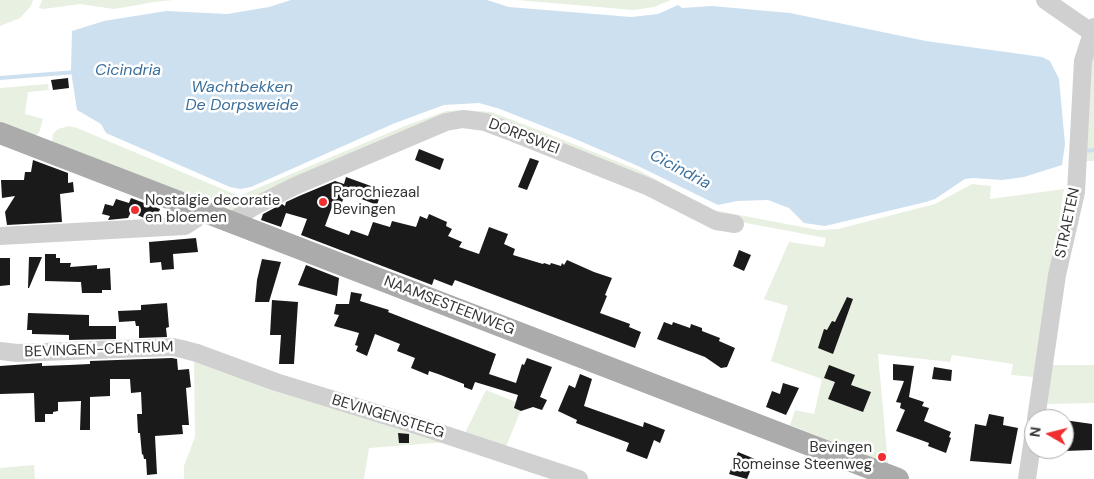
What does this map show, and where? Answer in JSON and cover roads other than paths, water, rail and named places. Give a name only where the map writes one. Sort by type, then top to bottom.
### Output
[{"type":"main road","name":"NAAMSESTEENWEG","points":[[0,133],[898,479]]},
{"type":"street","points":[[1045,0],[1093,30]]},
{"type":"street","name":"STRAETEN","points":[[1037,409],[1057,275],[1076,192],[1083,61],[1093,30]]},
{"type":"street","name":"DORPSWEI","points":[[230,222],[255,206],[295,186],[446,122],[463,119],[485,122],[514,133],[649,187],[716,220],[735,224]]},
{"type":"street","points":[[0,236],[184,226],[196,219],[201,210]]},
{"type":"street","name":"BEVINGEN-CENTRUM","points":[[0,351],[17,353],[173,347],[197,352]]},
{"type":"street","name":"BEVINGENSTEEG","points":[[197,352],[276,382],[420,426],[579,479]]},
{"type":"street","points":[[1027,479],[1030,459]]},
{"type":"water","name":"Wachtbekken De Dorpsweide","points":[[291,0],[487,0],[509,7],[631,17],[658,14],[678,5],[682,8],[712,6],[790,13],[926,41],[1042,57],[1050,61],[1059,79],[1065,144],[1062,165],[1024,177],[1002,180],[965,179],[935,199],[825,226],[804,223],[789,208],[768,200],[737,201],[718,205],[638,166],[573,138],[500,109],[479,103],[444,105],[395,123],[251,187],[240,189],[230,187],[106,133],[101,124],[77,110],[71,71],[72,31],[104,21],[166,11],[227,14],[269,7]]},
{"type":"waterway","name":"Cicindria","points":[[0,78],[76,72]]},
{"type":"waterway","name":"Cicindria","points":[[1085,151],[1094,150]]},
{"type":"place","name":"Parochiezaal Bevingen","points":[[323,202]]},
{"type":"place","name":"Nostalgie decoratie en bloemen","points":[[135,210]]},
{"type":"place","name":"Bevingen Romeinse Steenweg","points":[[882,457]]}]
